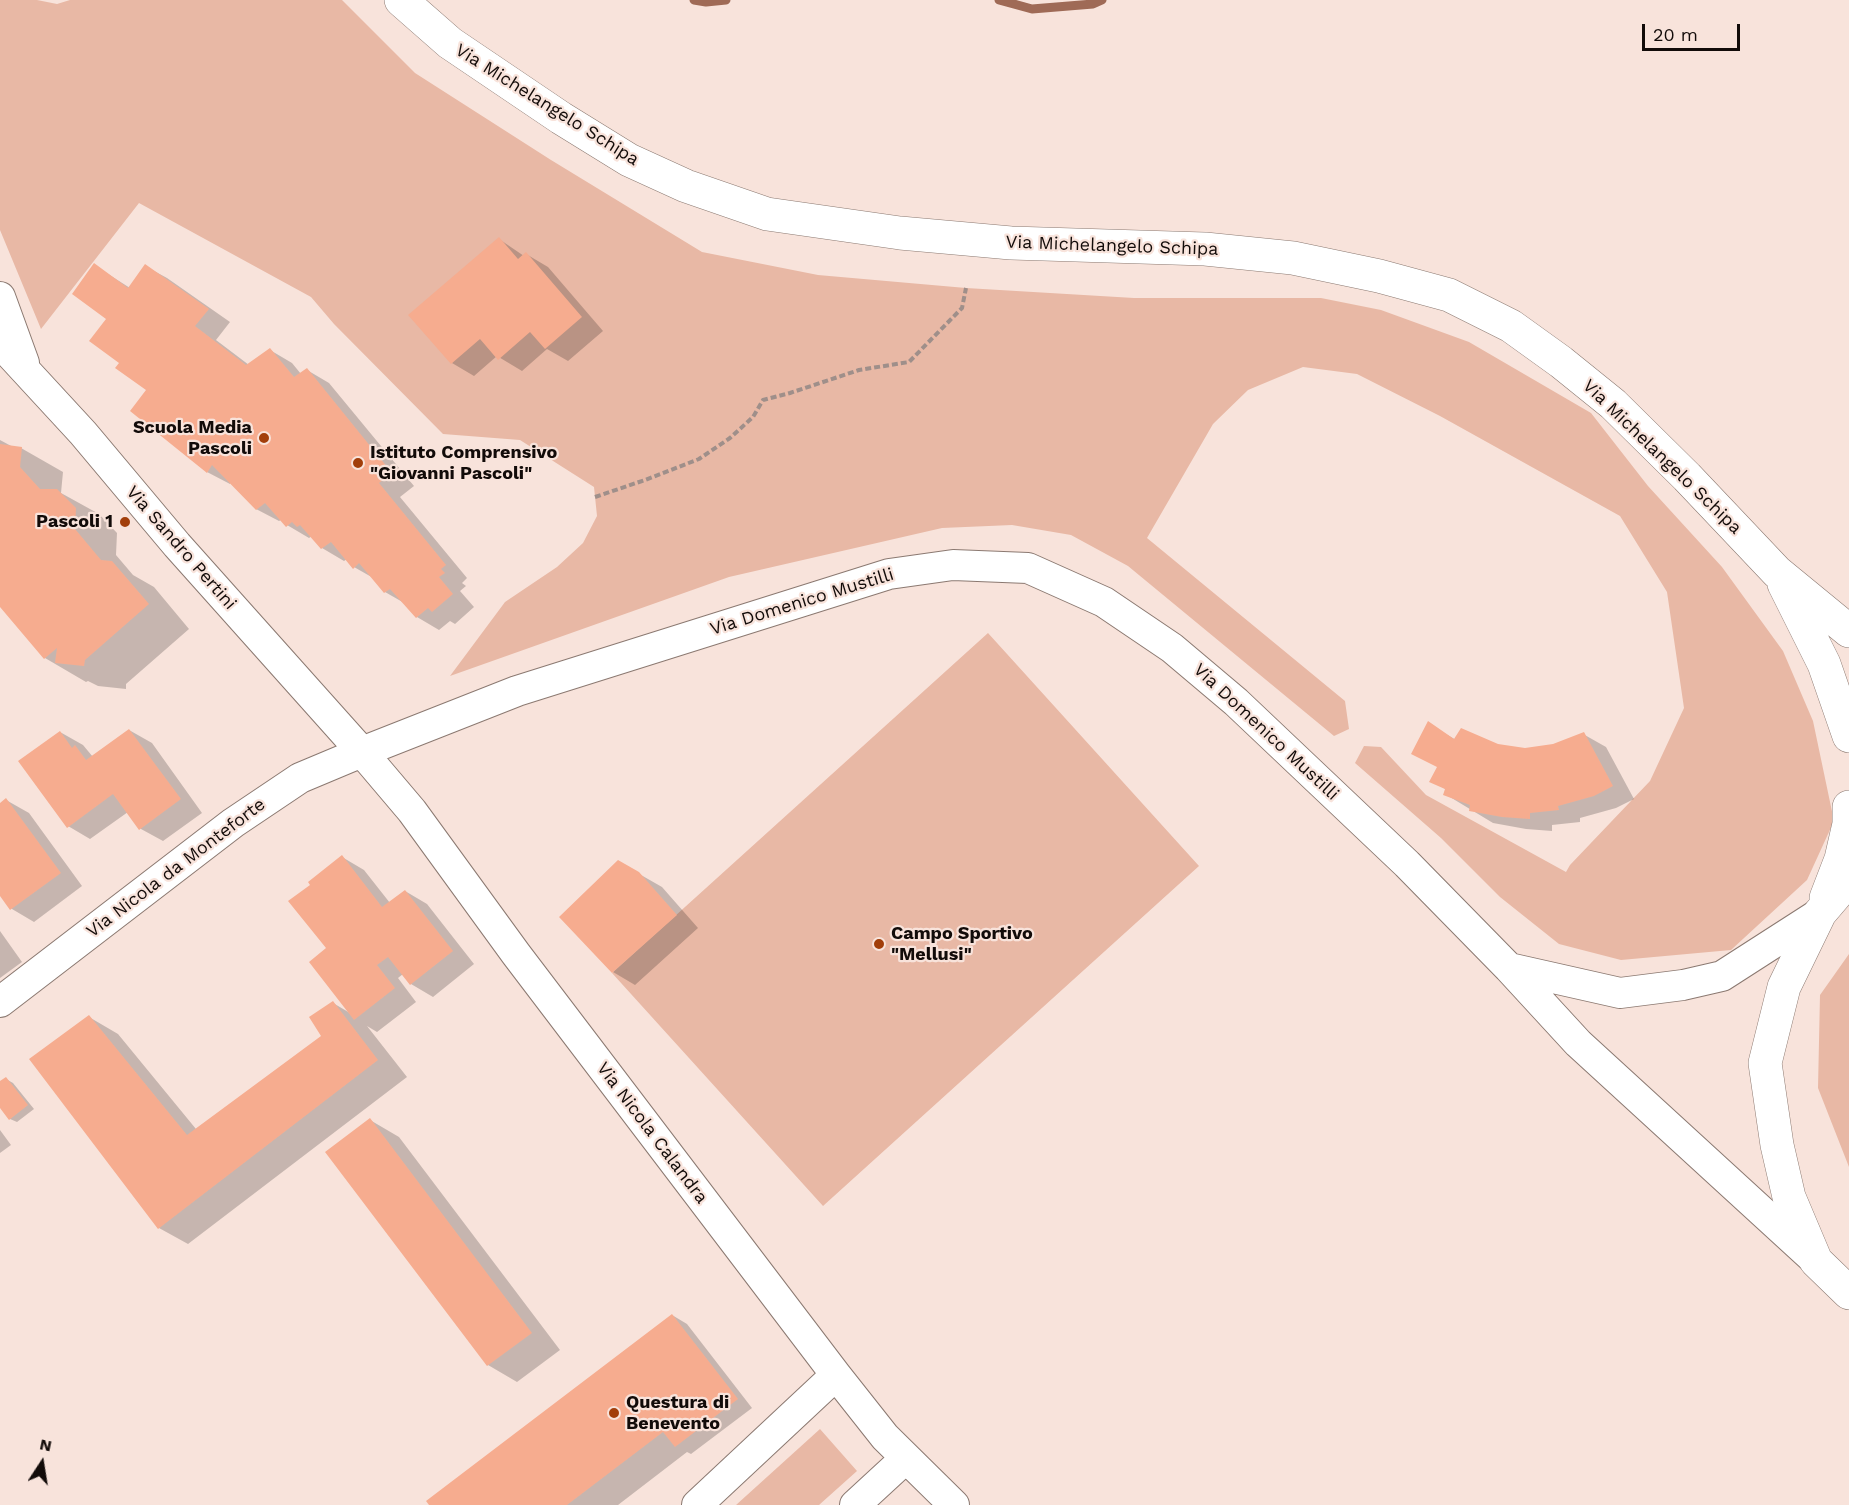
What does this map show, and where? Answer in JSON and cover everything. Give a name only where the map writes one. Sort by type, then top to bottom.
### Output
[{"type":"main road","name":"Via Michelangelo Schipa","points":[[401,0],[450,43],[628,160],[686,186],[768,214],[911,234],[1011,243],[1205,249],[1293,258],[1379,276],[1449,295],[1511,326],[1561,362],[1612,404],[1687,477],[1777,572],[1849,632]]},
{"type":"main road","name":"Via Michelangelo Schipa","points":[[1777,572],[1824,664],[1849,736]]},
{"type":"main road","points":[[1849,807],[1849,824],[1841,859],[1820,913],[1784,987],[1765,1063],[1777,1145],[1789,1197],[1816,1261],[1849,1293]]},
{"type":"main road","points":[[1820,913],[1849,879]]},
{"type":"street","points":[[0,297],[27,371]]},
{"type":"street","name":"Via Sandro Pertini","points":[[0,343],[83,433],[177,545],[362,752]]},
{"type":"street","name":"Via Domenico Mustilli","points":[[362,752],[517,691],[889,574],[953,565],[1028,568],[1104,602],[1172,648],[1236,702],[1407,864],[1509,968],[1578,1043],[1816,1261]]},
{"type":"street","name":"Via Nicola da Monteforte","points":[[0,1002],[233,823],[300,778],[362,752]]},
{"type":"street","name":"Via Nicola Calandra","points":[[362,752],[412,811],[516,954],[836,1375],[885,1437],[954,1505]]},
{"type":"street","points":[[1509,968],[1620,993],[1683,985],[1722,976],[1820,913]]},
{"type":"street","points":[[697,1505],[836,1375]]},
{"type":"street","points":[[855,1505],[906,1458]]},
{"type":"path","points":[[595,497],[699,459],[730,438],[753,417],[763,400],[859,370],[909,362],[962,308],[966,288]]},
{"type":"shaded area","points":[[0,0],[37,0],[57,4],[70,0],[342,0],[415,73],[551,160],[702,252],[818,275],[966,288],[1134,298],[1321,298],[1381,310],[1469,342],[1591,413],[1648,486],[1722,567],[1783,651],[1813,721],[1834,821],[1807,880],[1731,950],[1621,960],[1559,944],[1500,897],[1441,838],[1355,763],[1364,746],[1381,747],[1426,795],[1566,872],[1570,865],[1650,781],[1684,708],[1667,592],[1620,516],[1440,416],[1357,374],[1303,367],[1248,390],[1213,424],[1147,538],[1345,701],[1349,729],[1334,736],[1128,566],[1071,535],[1012,525],[942,528],[729,577],[450,676],[505,602],[557,567],[583,543],[597,516],[594,487],[520,440],[443,434],[334,324],[311,297],[139,203],[41,329],[0,230]]},
{"type":"shaded area","name":"Campo Sportivo \"Mellusi\"","points":[[988,633],[1199,866],[823,1206],[612,973]]},
{"type":"shaded area","points":[[1849,954],[1849,1167],[1818,1088],[1820,995]]},
{"type":"shaded area","points":[[820,1429],[857,1471],[819,1505],[736,1505]]},
{"type":"building","points":[[499,237],[518,259],[526,252],[582,317],[545,349],[530,332],[498,360],[480,339],[451,364],[408,315]]},
{"type":"building","name":"Scuola Media Pascoli","points":[[94,263],[128,288],[145,264],[209,309],[195,326],[246,365],[270,348],[294,377],[307,368],[392,473],[379,483],[446,565],[441,569],[445,573],[439,577],[453,594],[432,612],[428,608],[416,618],[390,589],[384,593],[359,563],[353,569],[331,542],[321,549],[300,525],[297,527],[292,522],[286,527],[265,503],[256,510],[212,465],[207,473],[130,411],[146,390],[115,368],[119,363],[89,341],[106,319],[72,294]]},
{"type":"building","points":[[0,444],[22,447],[20,467],[40,489],[57,489],[76,508],[75,529],[101,560],[112,561],[149,604],[85,660],[84,666],[55,663],[57,648],[44,659],[0,607]]},
{"type":"building","points":[[1428,721],[1454,739],[1461,728],[1498,744],[1525,748],[1553,744],[1584,732],[1613,786],[1594,796],[1558,806],[1559,810],[1530,813],[1530,819],[1469,811],[1470,805],[1443,795],[1445,789],[1429,782],[1437,767],[1411,754]]},
{"type":"building","points":[[129,729],[181,799],[139,830],[113,794],[67,828],[18,761],[60,731],[72,748],[75,745],[86,760]]},
{"type":"building","points":[[6,798],[61,873],[10,910],[0,896],[0,803]]},
{"type":"building","points":[[342,855],[382,907],[405,890],[453,951],[410,985],[388,957],[377,965],[395,988],[354,1020],[309,962],[326,948],[288,901],[310,885],[308,882]]},
{"type":"building","points":[[618,860],[639,872],[677,915],[612,973],[559,917]]},
{"type":"building","points":[[333,1001],[378,1060],[158,1229],[29,1059],[89,1015],[187,1135],[321,1036],[309,1017]]},
{"type":"building","points":[[6,1077],[28,1105],[9,1120],[0,1108],[0,1081]]},
{"type":"building","points":[[370,1118],[532,1333],[487,1366],[325,1152]]},
{"type":"building","name":"Questura di Benevento","points":[[672,1314],[738,1399],[675,1447],[663,1432],[567,1505],[429,1505],[426,1501]]},
{"type":"waterway","points":[[694,0],[706,2],[726,0]]},
{"type":"waterway","points":[[999,0],[1032,9],[1093,4],[1102,0]]},
{"type":"place","name":"Scuola Media Pascoli","points":[[264,438]]},
{"type":"place","name":"Istituto Comprensivo \"Giovanni Pascoli\"","points":[[358,463]]},
{"type":"place","name":"Pascoli 1","points":[[125,522]]},
{"type":"place","name":"Campo Sportivo \"Mellusi\"","points":[[879,944]]},
{"type":"place","name":"Questura di Benevento","points":[[614,1413]]}]
